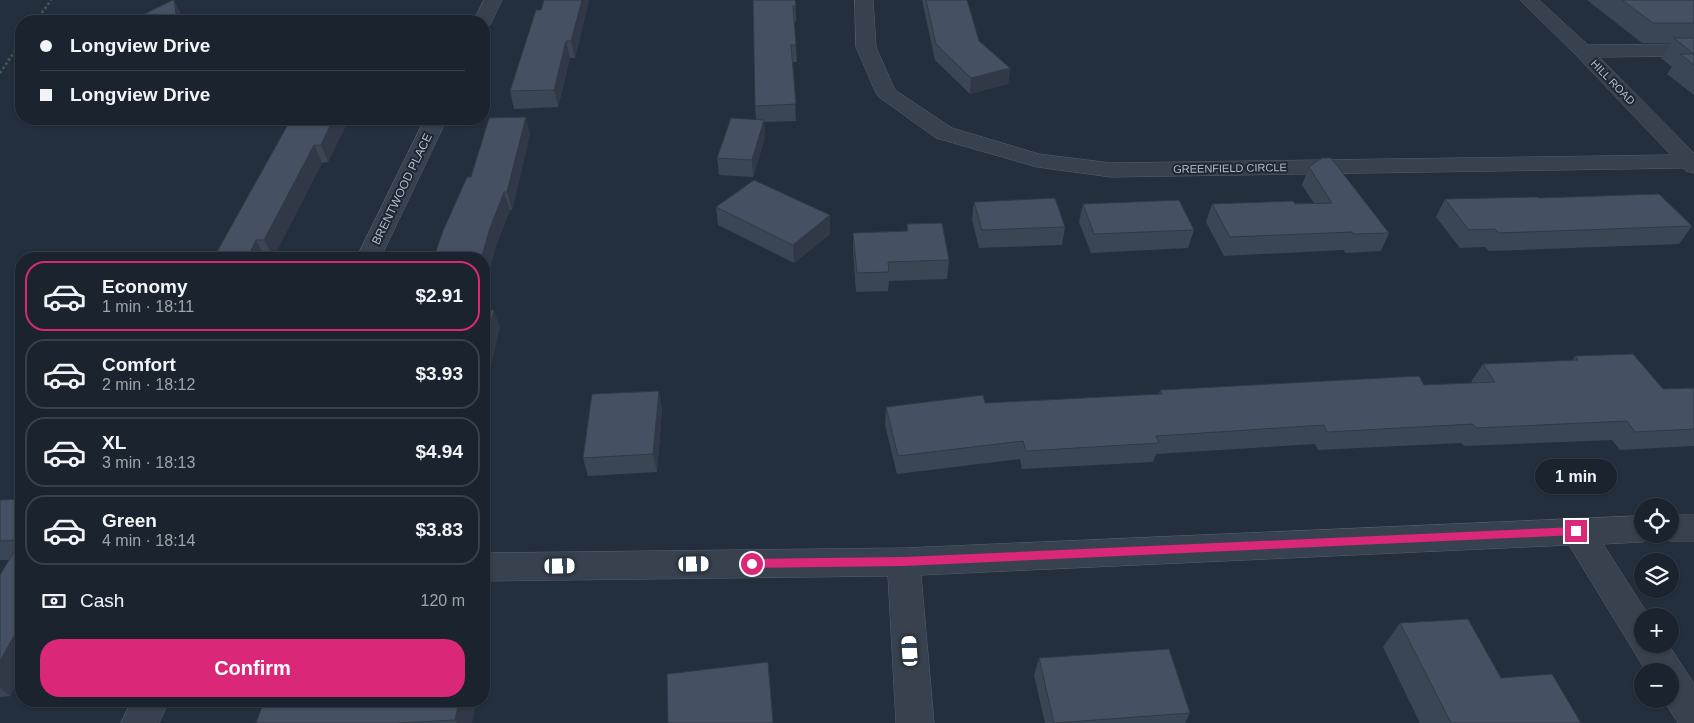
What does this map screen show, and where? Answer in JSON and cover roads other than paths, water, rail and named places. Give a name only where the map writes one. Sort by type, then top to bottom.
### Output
[{"type":"street","points":[[486,15],[493,0]]},
{"type":"street","name":"GREENFIELD CIRCLE","points":[[864,0],[866,47],[886,93],[944,133],[1037,160],[1111,170],[1692,163]]},
{"type":"street","name":"HILL ROAD","points":[[1529,0],[1583,51],[1692,163]]},
{"type":"street","points":[[1583,51],[1694,50]]},
{"type":"street","name":"BRENTWOOD PLACE","points":[[371,252],[433,125]]},
{"type":"street","points":[[1679,528],[1694,528]]},
{"type":"street","points":[[490,567],[904,562],[1634,529]]},
{"type":"street","points":[[1576,531],[1634,622]]},
{"type":"street","points":[[904,562],[915,723]]},
{"type":"street","points":[[1679,692],[1694,716]]},
{"type":"street","points":[[140,723],[148,707]]}]
